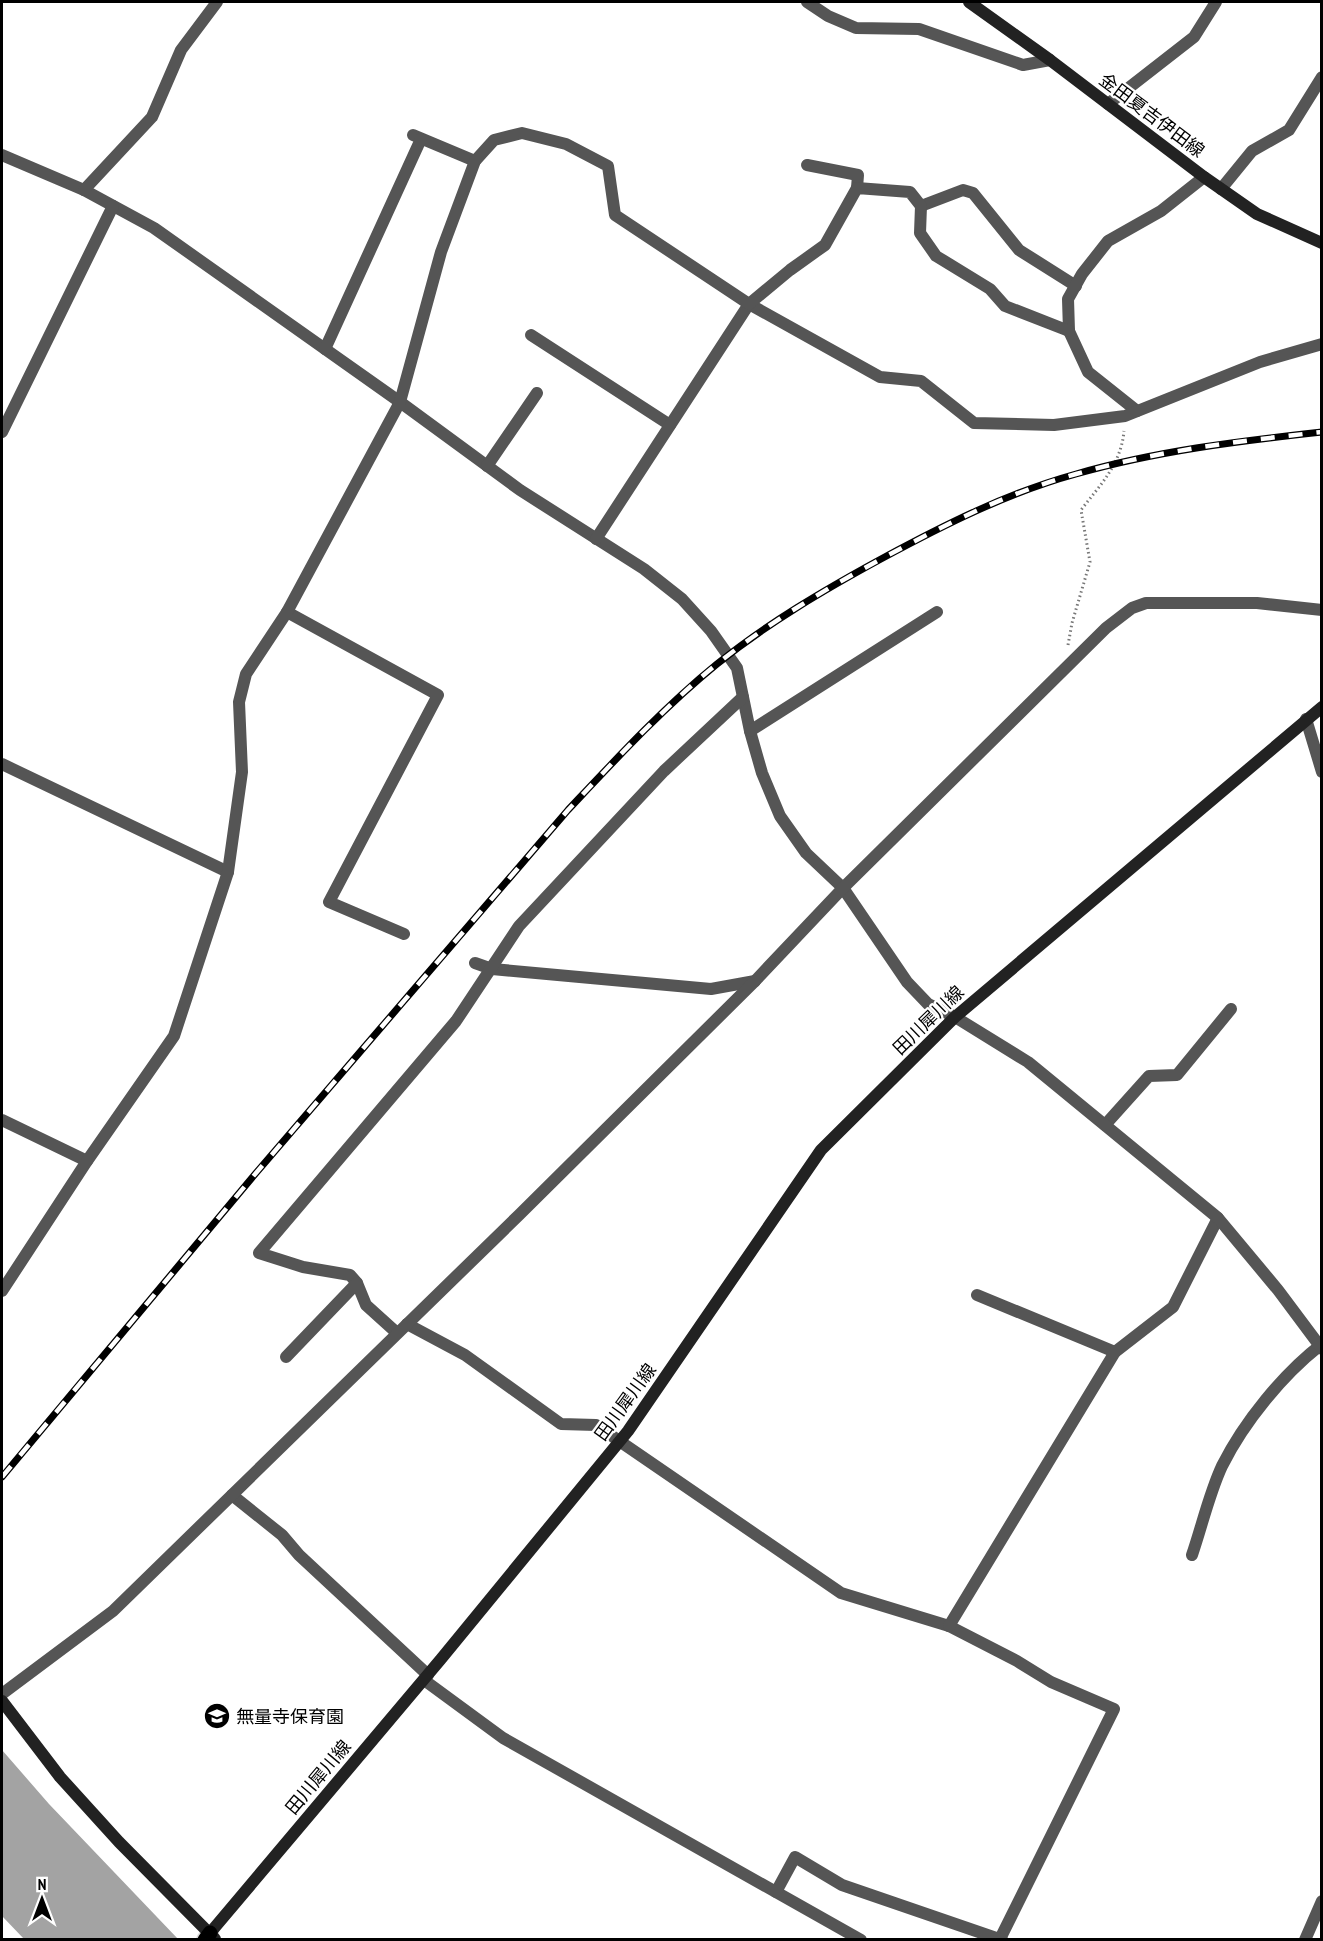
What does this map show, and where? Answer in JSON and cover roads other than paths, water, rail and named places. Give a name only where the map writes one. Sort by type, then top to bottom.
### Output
[{"type":"main road","name":"金田夏吉伊田線","points":[[969,2],[1257,214],[1322,243]]},
{"type":"main road","name":"田川犀川線","points":[[2,1701],[60,1777],[210,1937],[619,1442],[821,1150],[955,1017],[1322,707]]},
{"type":"street","points":[[84,190],[152,117],[181,50],[217,2]]},
{"type":"street","points":[[807,2],[828,16],[856,28],[919,29],[1023,65],[1050,60]]},
{"type":"street","points":[[1107,104],[1194,38],[1216,2]]},
{"type":"street","points":[[1221,189],[1252,151],[1289,130],[1322,77]]},
{"type":"street","points":[[2,1291],[87,1161],[174,1036],[228,872],[242,772],[239,702],[246,674],[287,612],[400,402],[441,252],[475,161],[494,140],[522,133],[566,144],[608,166],[615,215],[749,304],[880,377],[921,381],[974,423],[1054,425],[1131,414],[1260,362],[1322,344]]},
{"type":"street","points":[[325,349],[417,137],[475,161]]},
{"type":"street","points":[[2,155],[84,190],[154,228],[520,490],[644,569],[682,599],[711,631],[737,668],[750,731],[762,773],[780,816],[806,853],[843,888],[907,982],[928,1004],[955,1017],[1028,1062],[1218,1218],[1321,1346],[1288,1374],[1246,1426],[1222,1467],[1192,1555]]},
{"type":"street","points":[[596,538],[749,304],[789,270],[825,245],[857,188],[858,175],[807,165]]},
{"type":"street","points":[[1131,414],[1088,372],[1069,331],[1068,299],[1107,241],[1161,211],[1204,177]]},
{"type":"street","points":[[857,188],[910,192],[921,206],[920,233],[936,256],[990,289],[1005,306],[1069,331]]},
{"type":"street","points":[[921,206],[963,190],[973,193],[1019,250],[1076,286]]},
{"type":"street","points":[[2,432],[113,206]]},
{"type":"street","points":[[531,335],[670,425]]},
{"type":"street","points":[[487,466],[537,393]]},
{"type":"street","points":[[2,1694],[113,1611],[528,1207],[755,981],[843,888],[1106,628],[1132,608],[1146,603],[1257,603],[1322,610]]},
{"type":"street","points":[[287,612],[438,695],[329,902],[404,934]]},
{"type":"street","points":[[750,731],[937,612]]},
{"type":"street","points":[[397,1333],[366,1305],[357,1283],[350,1275],[303,1267],[259,1253],[456,1021],[519,926],[664,771],[743,697]]},
{"type":"street","points":[[1306,719],[1322,772]]},
{"type":"street","points":[[2,764],[228,872]]},
{"type":"street","points":[[475,963],[492,969],[711,989],[755,981]]},
{"type":"street","points":[[1105,1125],[1149,1076],[1177,1075],[1231,1009]]},
{"type":"street","points":[[2,1120],[87,1161]]},
{"type":"street","points":[[949,1626],[1115,1352],[1173,1307],[1218,1218]]},
{"type":"street","points":[[286,1357],[357,1283]]},
{"type":"street","points":[[977,1295],[1115,1352]]},
{"type":"street","points":[[407,1324],[465,1355],[561,1424],[596,1425],[841,1593],[949,1626],[1017,1661],[1051,1682],[1114,1709],[1001,1939],[842,1885],[795,1857],[776,1892]]},
{"type":"street","points":[[232,1495],[282,1535],[299,1555],[426,1677],[503,1738],[861,1940]]},
{"type":"street","points":[[1305,1940],[1322,1901]]},
{"type":"railway","points":[[2,1477],[256,1173],[568,810],[659,716],[717,664],[776,621],[818,595],[905,546],[1001,500],[1076,474],[1137,459],[1229,443],[1322,432]]},
{"type":"place","name":"無量寺保育園","points":[[217,1716]]}]
